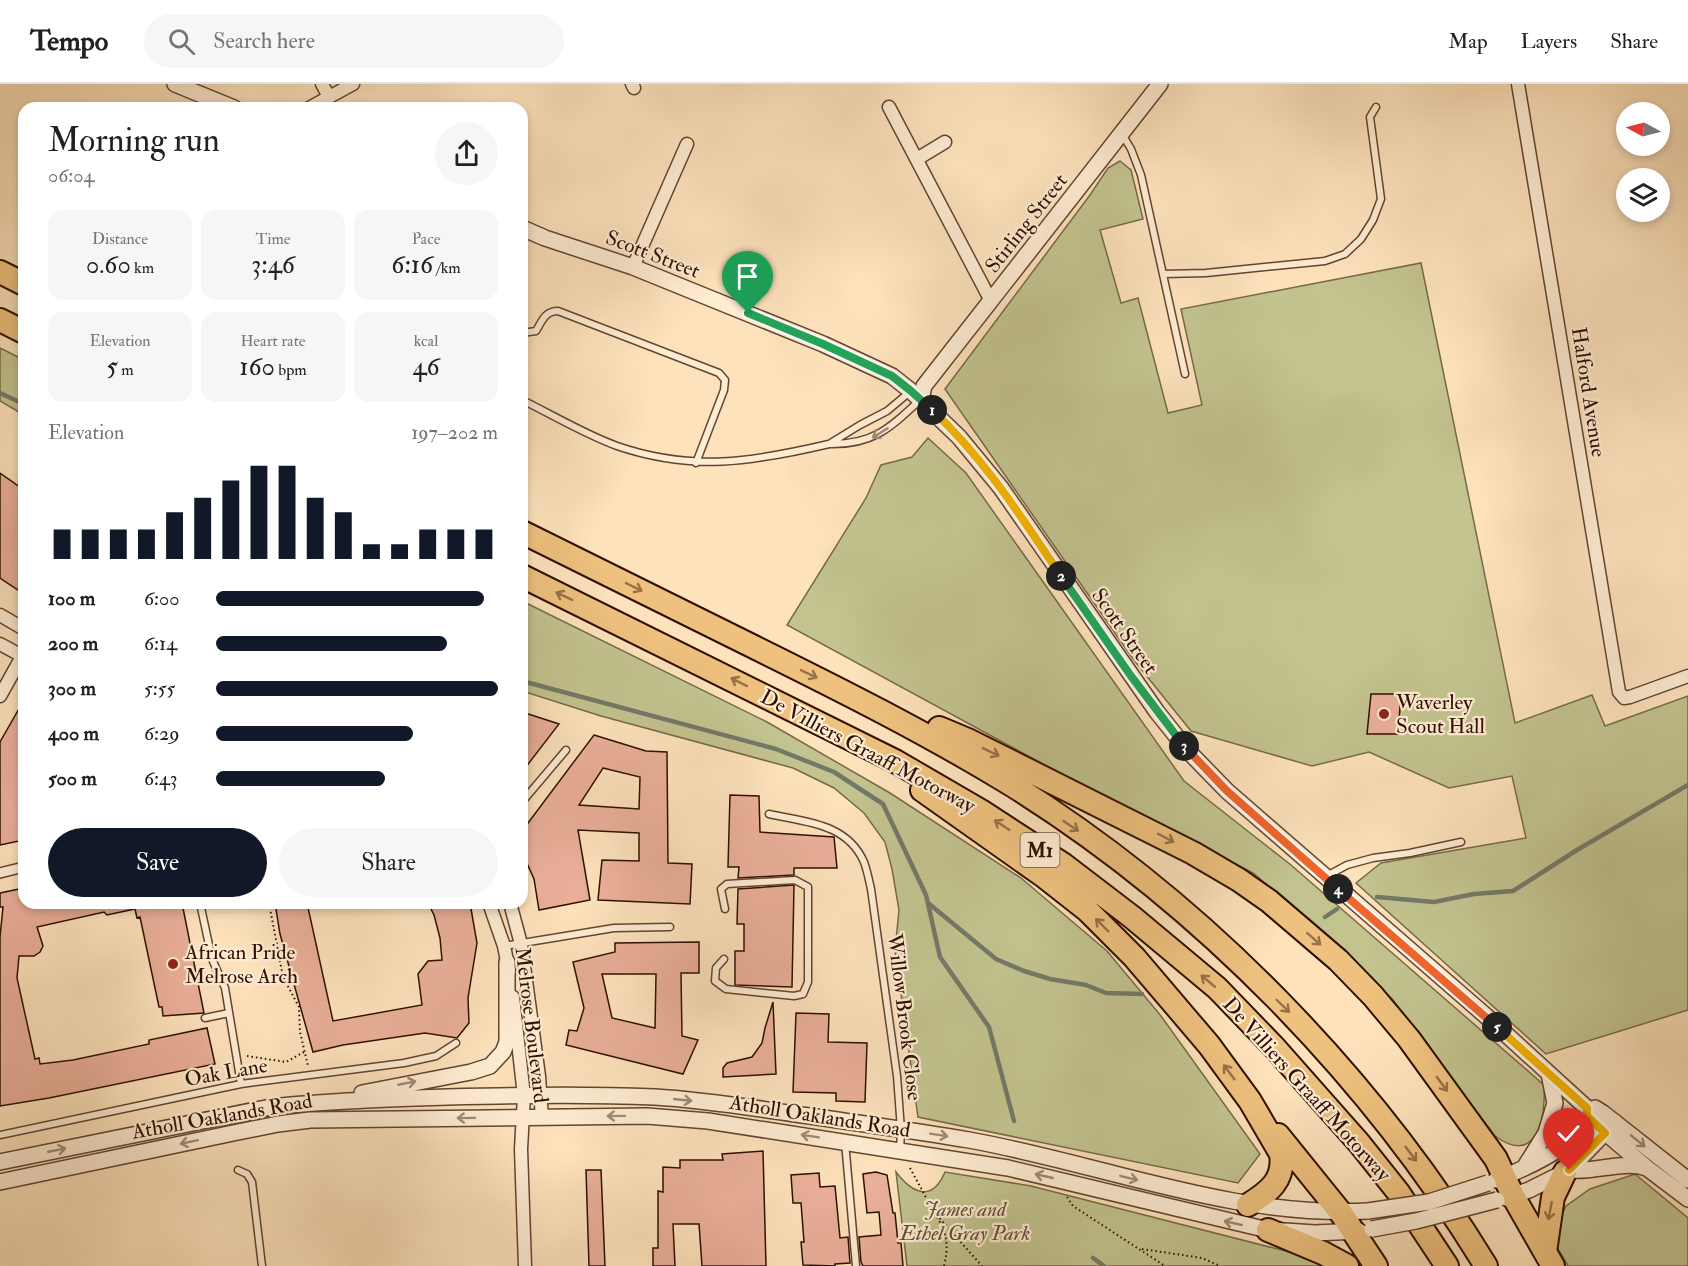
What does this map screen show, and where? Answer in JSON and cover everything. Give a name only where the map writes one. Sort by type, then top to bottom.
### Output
[{"type":"highway","points":[[0,272],[18,281]]},
{"type":"highway","points":[[0,320],[18,329]]},
{"type":"highway","name":"M1","points":[[528,535],[859,699],[955,751],[1070,825],[1147,882],[1231,956],[1299,1021],[1407,1148],[1454,1213],[1486,1266]]},
{"type":"highway","name":"De Villiers Graaff Motorway","points":[[528,579],[895,761],[981,811],[1064,865],[1132,917],[1217,988],[1275,1048],[1359,1143],[1398,1192],[1447,1266]]},
{"type":"highway","points":[[859,699],[970,741],[1147,828],[1239,880],[1269,901],[1338,960],[1373,996],[1435,1074],[1496,1159],[1505,1185],[1549,1259]]},
{"type":"highway","points":[[895,761],[928,796],[1045,877],[1087,910],[1134,957],[1209,1046],[1250,1101],[1341,1213],[1363,1230],[1376,1266]]},
{"type":"highway","points":[[1248,1204],[1272,1188],[1280,1177],[1282,1162],[1276,1142],[1250,1101]]},
{"type":"highway","points":[[1549,1259],[1553,1197],[1567,1171]]},
{"type":"highway","points":[[1268,1230],[1323,1253],[1347,1266]]},
{"type":"street","points":[[175,84],[219,102]]},
{"type":"street","points":[[322,84],[329,97]]},
{"type":"street","points":[[320,102],[353,84]]},
{"type":"street","name":"Stirling Street","points":[[919,392],[1160,84]]},
{"type":"street","name":"Halford Avenue","points":[[1518,84],[1621,696],[1630,697],[1688,676]]},
{"type":"street","points":[[889,107],[991,301]]},
{"type":"street","points":[[917,159],[945,142]]},
{"type":"street","points":[[633,267],[687,144]]},
{"type":"street","name":"Scott Street","points":[[528,231],[633,267],[823,344],[892,376],[919,392],[1001,488],[1131,676],[1189,752],[1227,791],[1478,1009],[1601,1120]]},
{"type":"street","points":[[0,615],[18,626]]},
{"type":"street","points":[[0,644],[18,652]]},
{"type":"street","points":[[0,696],[18,665]]},
{"type":"street","points":[[0,873],[18,868]]},
{"type":"street","name":"Melrose Boulevard","points":[[491,909],[507,962],[524,1096],[521,1149],[525,1266]]},
{"type":"street","name":"Melrose Boulevard","points":[[512,909],[521,944],[542,1118]]},
{"type":"street","points":[[330,1101],[388,1087],[471,1072],[496,1061],[503,1053],[507,1042],[507,962]]},
{"type":"street","points":[[1505,1185],[1546,1133],[1555,1103],[1549,1074]]},
{"type":"street","name":"Atholl Oaklands Road","points":[[0,1162],[271,1107],[330,1101],[541,1095],[656,1097],[901,1130],[1026,1151],[1214,1198],[1248,1204],[1341,1213],[1429,1202],[1567,1171],[1601,1120]]},
{"type":"street","name":"Atholl Oaklands Road","points":[[0,1182],[278,1124],[326,1119],[673,1117],[708,1120],[1008,1168],[1268,1230],[1315,1233],[1363,1230],[1416,1221],[1505,1185],[1601,1120]]},
{"type":"street","points":[[1601,1120],[1647,1168],[1688,1199]]},
{"type":"street","points":[[1601,1120],[1688,1180]]},
{"type":"street","points":[[1567,1171],[1635,1164],[1647,1168]]},
{"type":"lane","points":[[1164,274],[1206,273],[1313,262],[1345,254],[1361,238],[1378,210],[1380,187],[1370,117],[1376,107]]},
{"type":"lane","points":[[1122,134],[1131,149],[1141,175],[1185,374]]},
{"type":"lane","points":[[528,332],[536,330],[551,311],[558,311],[719,373],[725,380],[724,390],[696,463]]},
{"type":"lane","points":[[528,403],[616,445],[664,458],[696,463],[752,460],[828,444],[869,440],[892,425],[919,392]]},
{"type":"lane","points":[[828,444],[919,392]]},
{"type":"lane","points":[[528,795],[566,750]]},
{"type":"lane","name":"Willow Brook Close","points":[[769,814],[832,828],[845,836],[863,861],[871,889],[895,1065],[901,1130],[900,1150]]},
{"type":"lane","points":[[1325,877],[1347,865],[1373,858],[1461,842]]},
{"type":"lane","points":[[724,959],[716,968],[715,981],[726,989],[794,996],[803,994],[808,981],[808,887],[795,880],[727,884],[721,889],[725,909]]},
{"type":"lane","points":[[201,909],[212,959],[225,988],[241,1084]]},
{"type":"lane","points":[[504,946],[614,928],[670,927]]},
{"type":"lane","points":[[205,1018],[229,1013]]},
{"type":"lane","name":"Oak Lane","points":[[0,1135],[241,1084],[405,1063],[436,1056],[456,1043]]},
{"type":"lane","points":[[845,1142],[856,1266]]},
{"type":"lane","points":[[238,1170],[248,1174],[252,1182],[262,1266]]},
{"type":"path","points":[[270,909],[283,976],[299,1008],[303,1052],[310,1075]]},
{"type":"path","points":[[277,978],[283,976]]},
{"type":"path","points":[[236,1058],[244,1056],[286,1062],[303,1052]]},
{"type":"path","points":[[900,1150],[945,1230],[948,1241],[944,1266]]},
{"type":"path","points":[[1051,1178],[1074,1206],[1165,1266]]},
{"type":"path","points":[[934,1212],[982,1266]]},
{"type":"path","points":[[1138,1249],[1202,1258],[1220,1266]]},
{"type":"green space","points":[[1120,161],[1131,170],[1143,219],[1100,230],[1121,303],[1138,298],[1168,413],[1202,405],[1181,309],[1421,263],[1515,723],[1592,695],[1605,726],[1688,696],[1688,1010],[1546,1054],[1356,883],[1381,863],[1526,838],[1512,776],[1449,788],[1369,752],[1312,766],[1191,731],[1133,659],[945,389],[1108,168]]},
{"type":"green space","points":[[0,348],[18,357],[18,412],[0,401]]},
{"type":"green space","points":[[928,438],[966,473],[1184,781],[1291,865],[1544,1085],[1540,1123],[1536,1134],[1529,1142],[1521,1146],[1509,1144],[1495,1136],[1393,1000],[1327,936],[1253,873],[1065,776],[787,625],[866,498],[881,465],[912,457]]},
{"type":"green space","points":[[528,604],[767,722],[890,793],[1021,878],[1107,951],[1161,1016],[1260,1154],[1238,1183],[918,1117],[895,950],[899,910],[892,869],[885,842],[864,813],[834,788],[793,768],[601,716],[528,693]]},
{"type":"green space","name":"James and Ethel Gray Park","points":[[896,1172],[909,1185],[922,1192],[934,1188],[945,1172],[1031,1186],[1297,1254],[1323,1266],[907,1266]]},
{"type":"green space","points":[[1635,1174],[1688,1218],[1688,1266],[1568,1266],[1551,1237],[1566,1206],[1590,1189]]},
{"type":"building","points":[[0,473],[18,486],[18,590],[0,578]]},
{"type":"building","name":"Waverley Scout Hall","points":[[1371,694],[1401,694],[1398,734],[1367,734]]},
{"type":"building","points":[[18,710],[18,841],[0,845],[0,742]]},
{"type":"building","points":[[528,714],[559,724],[528,764]]},
{"type":"building","points":[[594,735],[646,751],[667,752],[668,863],[692,864],[690,904],[598,900],[602,860],[639,861],[639,833],[578,830],[590,900],[539,910],[534,879],[528,866],[528,823]],"holes":[[[603,768],[640,777],[639,809],[579,805]]]},
{"type":"building","points":[[730,795],[759,796],[760,832],[834,837],[837,868],[794,868],[794,875],[738,878],[739,867],[728,867]]},
{"type":"building","points":[[794,885],[792,987],[735,985],[735,951],[744,951],[744,924],[737,924],[738,889]]},
{"type":"building","points":[[18,889],[18,909],[135,909],[107,915],[104,912],[37,927],[43,946],[40,952],[34,956],[19,956],[17,978],[35,1059],[39,1058],[40,1064],[73,1060],[149,1044],[149,1040],[207,1028],[215,1064],[0,1106],[0,937],[3,907],[0,907],[0,893]]},
{"type":"building","points":[[135,909],[183,909],[204,1013],[163,1016],[162,1007],[159,1007],[140,917],[137,918]]},
{"type":"building","points":[[276,909],[308,909],[333,1021],[422,1005],[418,974],[428,961],[442,960],[440,938],[431,909],[471,909],[477,943],[468,998],[469,1023],[457,1038],[425,1033],[343,1045],[313,1052],[280,934]]},
{"type":"building","points":[[699,942],[699,973],[681,973],[682,1036],[698,1040],[683,1074],[566,1045],[569,1030],[577,1031],[584,1008],[573,962],[615,952],[615,943]],"holes":[[[602,974],[656,974],[655,1028],[612,1018]]]},
{"type":"building","points":[[773,1002],[776,1074],[723,1077],[723,1068],[727,1063],[752,1057],[762,1043]]},
{"type":"building","points":[[796,1013],[829,1014],[828,1042],[867,1043],[865,1102],[836,1101],[836,1093],[793,1092]]},
{"type":"building","points":[[763,1151],[766,1266],[702,1266],[699,1224],[673,1224],[675,1266],[653,1266],[653,1248],[658,1248],[658,1191],[663,1192],[663,1167],[680,1168],[680,1160],[723,1160],[722,1154]]},
{"type":"building","points":[[586,1170],[601,1170],[605,1266],[589,1266]]},
{"type":"building","points":[[876,1172],[887,1175],[893,1213],[895,1213],[898,1243],[901,1243],[903,1266],[863,1266],[861,1262],[859,1237],[881,1235],[879,1212],[867,1213],[863,1174]]},
{"type":"building","points":[[819,1173],[820,1187],[835,1186],[840,1238],[848,1237],[850,1263],[835,1264],[835,1266],[803,1265],[801,1203],[793,1203],[791,1175]]},
{"type":"waterway","points":[[0,393],[18,401]]},
{"type":"waterway","points":[[528,683],[776,749],[834,772],[883,804],[926,895],[940,957],[989,1027],[1014,1121]]},
{"type":"waterway","points":[[1377,897],[1434,902],[1474,894],[1513,891],[1577,850],[1688,785]]},
{"type":"waterway","points":[[928,903],[996,959],[1024,971],[1050,979],[1086,985],[1106,993],[1142,994]]},
{"type":"waterway","points":[[1325,917],[1337,909]]},
{"type":"waterway","points":[[1093,1258],[1104,1266]]},
{"type":"place","name":"Waverley Scout Hall","points":[[1384,714]]},
{"type":"place","name":"African Pride Melrose Arch","points":[[173,964]]},
{"type":"route","points":[[748,313],[892,376],[959,437],[1001,488],[1131,676],[1189,752],[1227,791],[1486,1016],[1588,1110],[1587,1116],[1605,1133],[1569,1170]]}]
